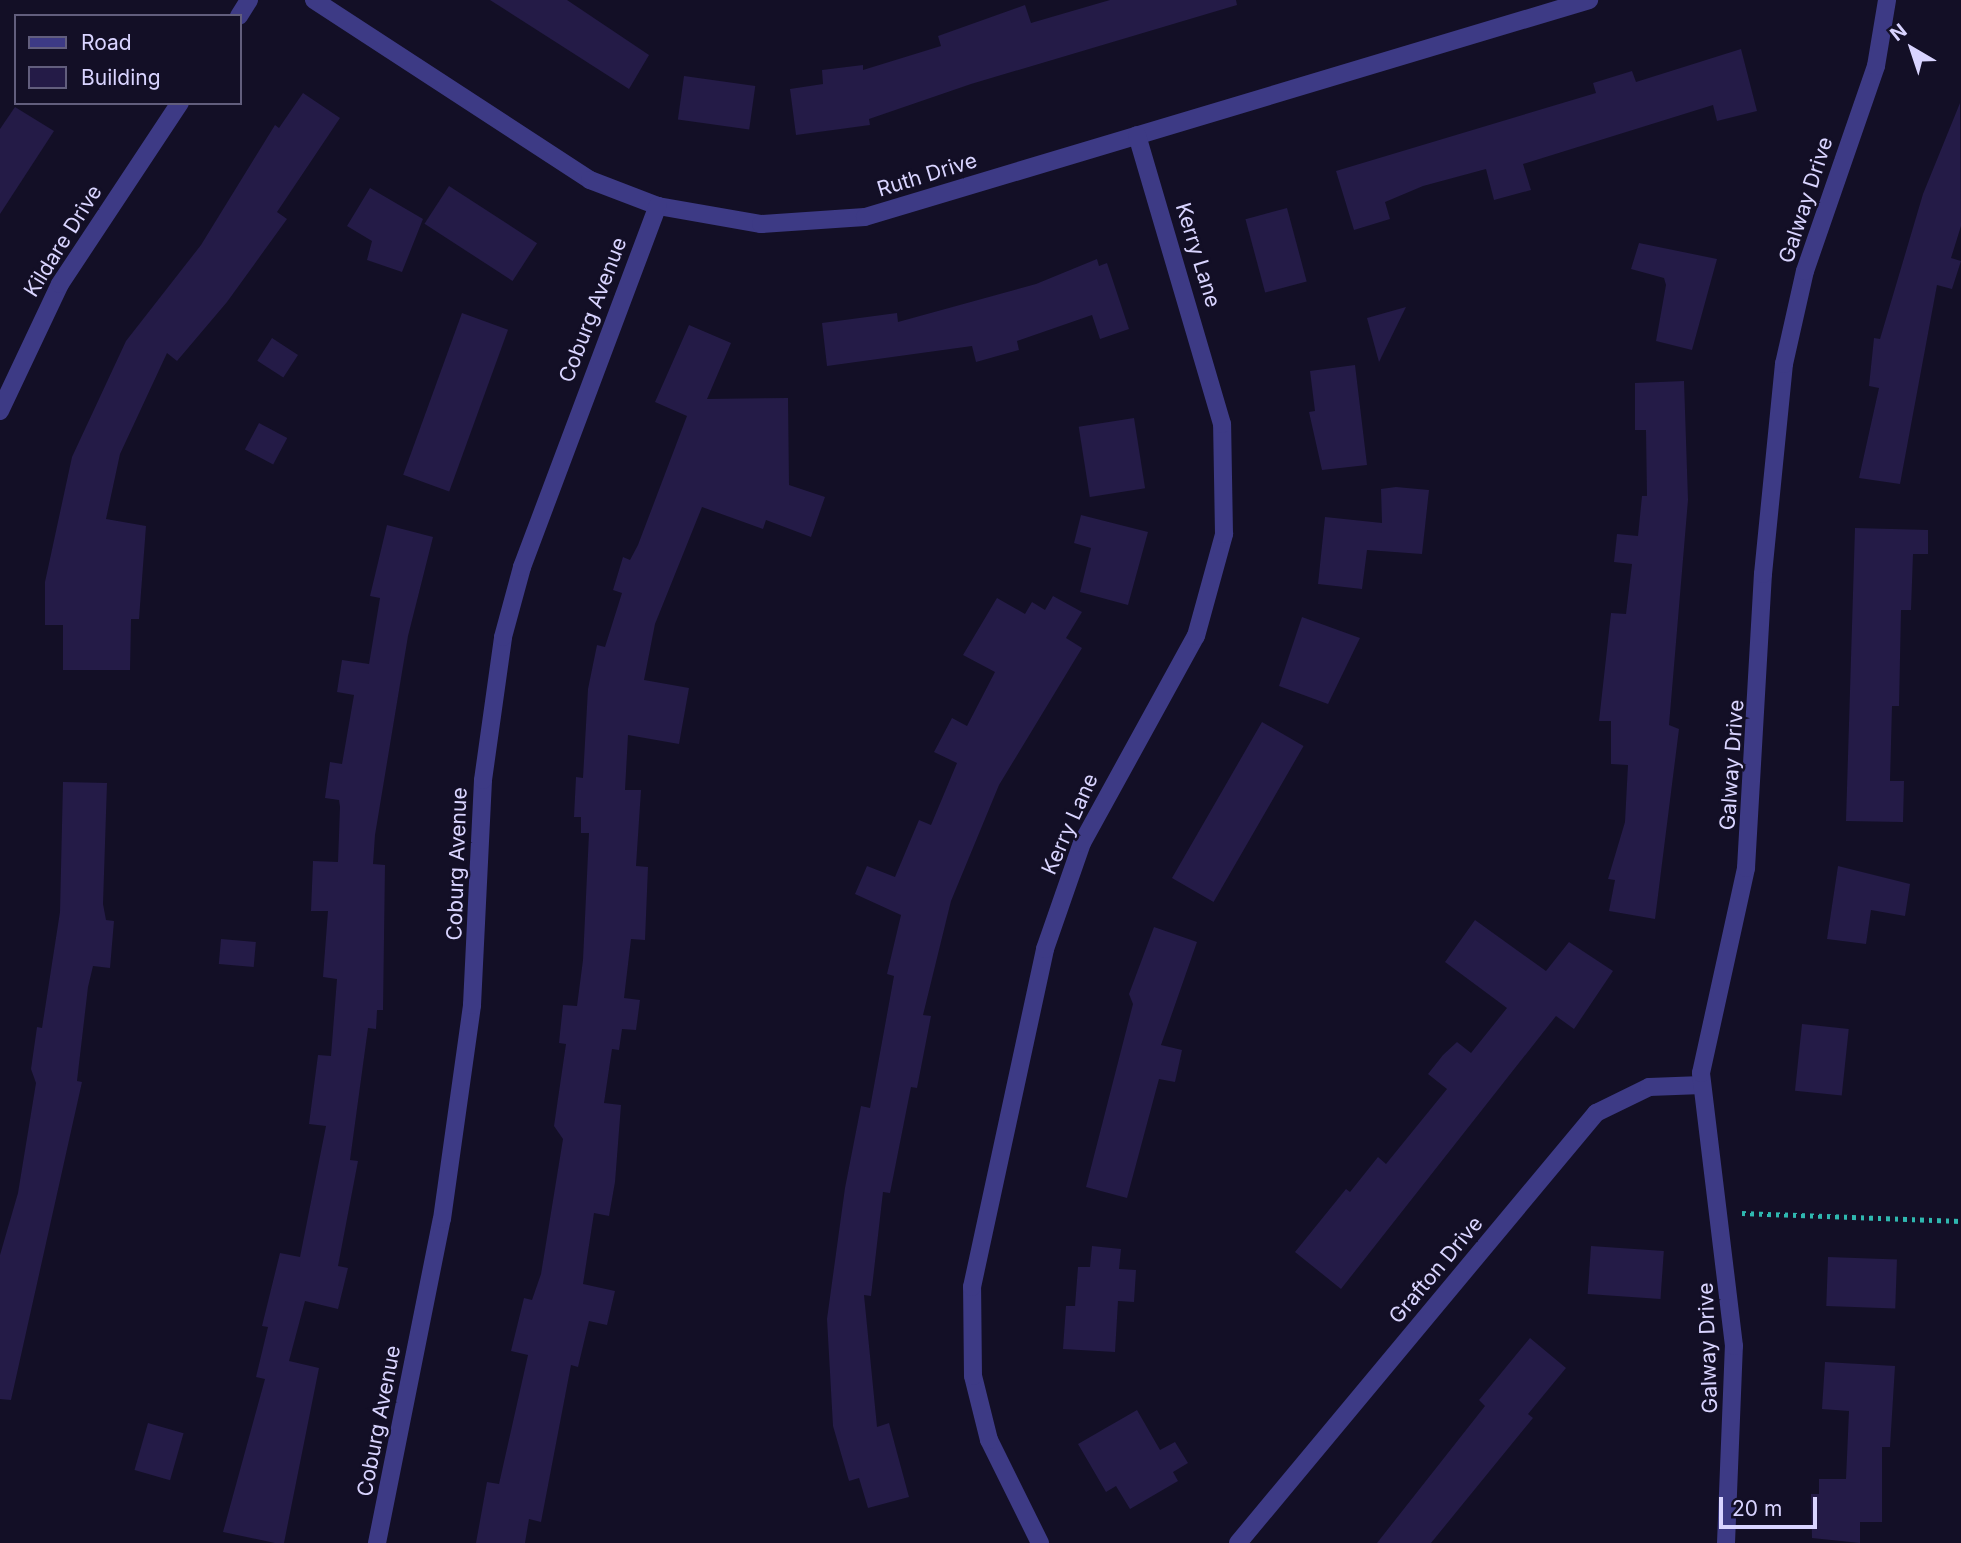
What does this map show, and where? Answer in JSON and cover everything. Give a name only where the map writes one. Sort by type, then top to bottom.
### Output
[{"type":"street","name":"Ruth Drive","points":[[314,0],[532,148],[590,180],[658,206],[727,222],[831,223],[1589,0]]},
{"type":"street","name":"Galway Drive","points":[[1726,1543],[1734,1346],[1720,1212],[1702,1086],[1746,869],[1763,574],[1784,364],[1805,271],[1877,66],[1887,0]]},
{"type":"street","name":"Kildare Drive","points":[[0,411],[60,284],[179,105]]},
{"type":"street","name":"Kerry Lane","points":[[1040,1543],[989,1440],[974,1376],[972,1287],[1045,949],[1082,843],[1196,636],[1224,534],[1222,424],[1137,135]]},
{"type":"street","name":"Coburg Avenue","points":[[377,1543],[453,1139],[472,1005],[483,780],[503,637],[522,567],[658,206]]},
{"type":"street","name":"Grafton Drive","points":[[1238,1543],[1596,1114],[1649,1087],[1702,1086]]},
{"type":"path","points":[[1720,1212],[1961,1221]]},
{"type":"building","points":[[490,0],[567,0],[649,55],[629,89]]},
{"type":"building","points":[[1110,0],[1236,0],[1237,5],[971,84],[869,119],[870,125],[796,135],[790,89],[823,84],[822,70],[863,65],[863,70],[941,46],[938,36],[1025,5],[1031,23]]},
{"type":"building","points":[[1741,49],[1757,111],[1717,121],[1713,105],[1523,164],[1531,190],[1494,200],[1486,169],[1423,186],[1385,202],[1390,219],[1354,230],[1336,171],[1596,93],[1593,83],[1632,71],[1636,82]]},
{"type":"building","points":[[684,76],[755,86],[749,130],[678,120]]},
{"type":"building","points":[[303,93],[340,118],[277,212],[287,219],[227,302],[177,361],[167,353],[120,454],[106,519],[146,526],[139,619],[131,619],[130,670],[63,670],[63,625],[45,625],[45,582],[72,457],[126,341],[201,245],[275,125],[279,128]]},
{"type":"building","points":[[1960,103],[1961,226],[1951,258],[1961,261],[1952,289],[1937,285],[1900,484],[1859,478],[1879,388],[1869,386],[1874,338],[1880,339],[1923,194]]},
{"type":"building","points":[[15,107],[54,131],[0,214],[0,129]]},
{"type":"building","points":[[449,186],[537,243],[513,281],[424,224]]},
{"type":"building","points":[[370,188],[423,219],[402,272],[367,260],[372,241],[347,226]]},
{"type":"building","points":[[1287,208],[1307,281],[1265,293],[1245,219]]},
{"type":"building","points":[[1639,243],[1717,259],[1692,350],[1656,341],[1666,285],[1664,278],[1631,269]]},
{"type":"building","points":[[1097,259],[1099,266],[1107,263],[1129,329],[1100,339],[1092,315],[1017,341],[1019,350],[976,362],[972,346],[827,366],[822,323],[897,313],[898,322],[1036,284]]},
{"type":"building","points":[[1406,307],[1379,362],[1367,318]]},
{"type":"building","points":[[462,313],[508,330],[449,491],[403,475]]},
{"type":"building","points":[[689,325],[731,343],[707,399],[788,398],[789,485],[825,497],[811,537],[766,520],[763,529],[702,507],[655,624],[644,680],[689,688],[679,744],[628,735],[625,790],[641,790],[636,866],[648,867],[645,940],[631,939],[624,998],[640,1000],[636,1030],[622,1029],[619,1050],[612,1049],[604,1103],[621,1105],[615,1182],[609,1216],[594,1213],[583,1284],[615,1291],[607,1325],[589,1321],[578,1367],[571,1365],[541,1522],[529,1519],[525,1543],[476,1543],[487,1482],[499,1484],[528,1355],[511,1351],[524,1298],[532,1300],[541,1274],[563,1139],[554,1126],[566,1044],[559,1043],[563,1005],[577,1006],[583,960],[589,833],[581,833],[581,817],[574,817],[576,777],[583,778],[588,689],[597,645],[605,647],[622,593],[613,590],[623,557],[630,560],[638,545],[687,416],[655,402]]},
{"type":"building","points":[[272,338],[298,355],[283,378],[257,361]]},
{"type":"building","points":[[1355,365],[1367,465],[1322,470],[1309,412],[1315,411],[1310,371]]},
{"type":"building","points":[[1684,381],[1688,500],[1669,725],[1679,729],[1655,919],[1609,911],[1615,880],[1608,879],[1625,822],[1628,765],[1611,764],[1611,721],[1599,721],[1611,613],[1626,614],[1632,564],[1614,562],[1617,534],[1638,536],[1642,496],[1647,496],[1646,430],[1635,430],[1635,383]]},
{"type":"building","points":[[1134,418],[1145,488],[1090,497],[1079,427]]},
{"type":"building","points":[[259,423],[287,438],[273,465],[245,449]]},
{"type":"building","points":[[1396,487],[1429,490],[1422,554],[1367,550],[1362,589],[1318,584],[1325,517],[1382,523],[1381,489]]},
{"type":"building","points":[[1081,515],[1148,532],[1128,605],[1080,592],[1091,548],[1074,543]]},
{"type":"building","points":[[387,525],[433,537],[408,636],[375,835],[373,864],[385,865],[383,1010],[377,1010],[376,1029],[368,1028],[350,1160],[358,1161],[338,1266],[348,1268],[338,1309],[305,1301],[289,1361],[319,1368],[284,1543],[275,1543],[223,1532],[265,1379],[256,1377],[268,1327],[262,1326],[280,1253],[300,1257],[326,1126],[309,1124],[318,1055],[331,1056],[337,979],[323,977],[328,911],[311,911],[313,861],[338,862],[339,800],[325,798],[330,762],[342,764],[354,695],[337,692],[342,660],[369,664],[380,598],[370,596]]},
{"type":"building","points":[[1855,528],[1928,530],[1928,554],[1913,554],[1911,610],[1901,610],[1899,706],[1892,706],[1890,781],[1904,781],[1903,822],[1846,821]]},
{"type":"building","points":[[1053,596],[1082,612],[1066,638],[1082,648],[999,785],[951,901],[923,1015],[931,1016],[917,1088],[911,1087],[890,1193],[883,1192],[871,1296],[864,1295],[877,1427],[889,1423],[909,1497],[868,1508],[859,1478],[849,1481],[833,1426],[827,1319],[845,1188],[861,1106],[870,1108],[894,976],[887,974],[901,915],[855,894],[867,866],[895,877],[919,820],[931,825],[957,763],[934,752],[952,718],[967,726],[995,672],[963,655],[997,598],[1025,614],[1032,602],[1045,610]]},
{"type":"building","points":[[1302,617],[1360,638],[1328,704],[1279,686]]},
{"type":"building","points":[[1262,722],[1304,746],[1214,902],[1172,878]]},
{"type":"building","points":[[63,782],[107,783],[103,904],[106,920],[114,921],[110,968],[93,966],[77,1081],[82,1082],[11,1400],[0,1399],[0,1255],[18,1193],[36,1083],[31,1069],[37,1027],[42,1028],[60,912]]},
{"type":"building","points":[[1838,866],[1910,884],[1905,916],[1871,910],[1866,944],[1827,939]]},
{"type":"building","points":[[1475,920],[1546,971],[1569,942],[1613,971],[1574,1029],[1556,1016],[1341,1289],[1295,1252],[1346,1189],[1350,1192],[1378,1157],[1386,1164],[1447,1089],[1428,1074],[1443,1055],[1457,1042],[1471,1053],[1507,1008],[1445,962]]},
{"type":"building","points":[[1154,927],[1197,942],[1161,1045],[1182,1050],[1175,1082],[1159,1079],[1127,1198],[1086,1187],[1133,1004],[1129,994]]},
{"type":"building","points":[[221,939],[256,942],[254,967],[219,964]]},
{"type":"building","points":[[1802,1024],[1849,1029],[1842,1096],[1795,1091]]},
{"type":"building","points":[[1092,1246],[1121,1249],[1119,1269],[1136,1270],[1134,1302],[1118,1301],[1115,1352],[1063,1349],[1066,1306],[1075,1306],[1078,1267],[1090,1267]]},
{"type":"building","points":[[1591,1246],[1664,1251],[1660,1299],[1588,1294]]},
{"type":"building","points":[[1828,1257],[1897,1259],[1895,1308],[1826,1306]]},
{"type":"building","points":[[1530,1338],[1566,1368],[1528,1414],[1533,1418],[1431,1543],[1377,1543],[1485,1406],[1479,1400]]},
{"type":"building","points":[[1825,1362],[1895,1366],[1890,1447],[1882,1447],[1882,1522],[1860,1522],[1860,1543],[1812,1538],[1811,1494],[1819,1494],[1819,1479],[1846,1479],[1849,1411],[1822,1409]]},
{"type":"building","points":[[1137,1410],[1160,1450],[1175,1442],[1188,1463],[1173,1472],[1178,1481],[1130,1509],[1116,1486],[1106,1492],[1078,1444]]},
{"type":"building","points":[[148,1423],[184,1433],[170,1480],[134,1470]]}]
